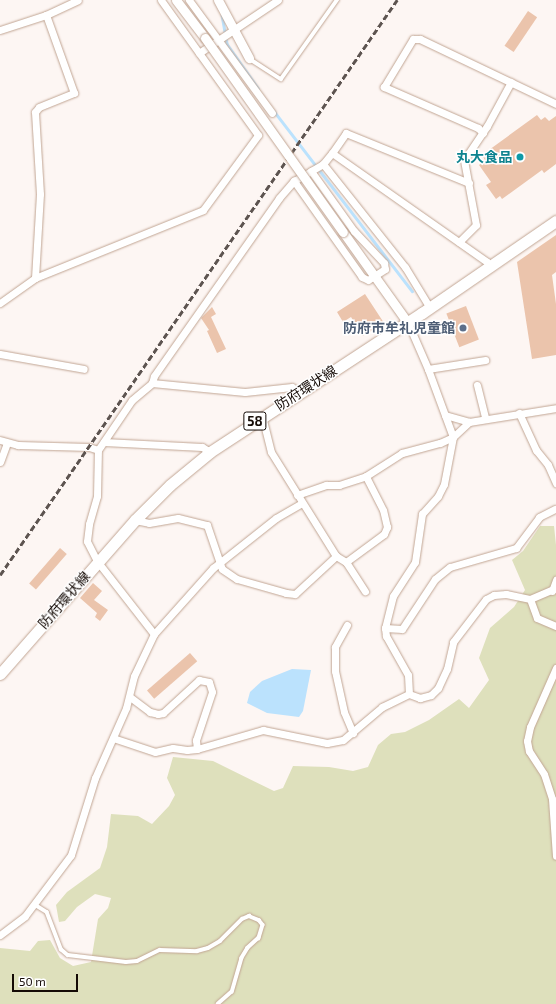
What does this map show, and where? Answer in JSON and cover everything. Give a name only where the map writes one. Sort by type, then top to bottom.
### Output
[{"type":"main road","name":"防府環状線","points":[[0,674],[135,520],[170,485],[210,452],[262,416],[408,323],[556,221]]},
{"type":"street","points":[[0,30],[46,15],[78,0]]},
{"type":"street","points":[[0,303],[35,278],[203,210],[258,135],[161,0]]},
{"type":"street","points":[[176,0],[377,277],[408,323],[428,369],[445,415],[452,437],[444,484],[438,496],[422,514],[415,562],[393,596],[385,628],[386,636],[408,675],[409,694]]},
{"type":"street","points":[[189,0],[272,113]]},
{"type":"street","points":[[218,0],[249,58]]},
{"type":"street","points":[[199,53],[233,30],[238,29],[278,0]]},
{"type":"street","points":[[35,278],[40,194],[35,112],[39,108],[74,93],[46,15]]},
{"type":"street","points":[[483,132],[478,128],[384,87],[386,81],[413,39],[420,39],[556,104]]},
{"type":"street","points":[[459,242],[476,225],[464,160],[483,132],[511,82]]},
{"type":"street","points":[[154,634],[98,562],[88,541],[89,524],[98,489],[98,450],[132,400],[152,382],[154,376],[279,198],[294,181],[317,168],[332,153],[346,132],[469,183]]},
{"type":"street","points":[[332,153],[487,262],[490,267]]},
{"type":"street","points":[[294,181],[362,277],[368,280],[377,277],[385,269],[384,263],[354,231],[317,168]]},
{"type":"street","points":[[317,168],[405,267],[430,308]]},
{"type":"street","points":[[0,354],[84,368]]},
{"type":"street","points":[[428,369],[485,360]]},
{"type":"street","points":[[152,382],[245,392],[292,388],[299,392]]},
{"type":"street","points":[[477,385],[485,418]]},
{"type":"street","points":[[297,495],[326,484],[339,485],[366,476],[402,453],[440,443],[452,437],[469,422],[485,418],[556,408]]},
{"type":"street","points":[[519,413],[533,445],[556,483]]},
{"type":"street","points":[[445,415],[469,422]]},
{"type":"street","points":[[262,416],[271,452],[336,556],[346,562],[365,591]]},
{"type":"street","points":[[0,462],[4,442],[89,447],[98,450]]},
{"type":"street","points":[[104,442],[202,447],[210,452]]},
{"type":"street","points":[[346,562],[384,534],[386,527],[383,510],[366,476]]},
{"type":"street","points":[[1,931],[25,916],[71,855],[95,778],[130,697],[134,676],[154,634],[219,563],[276,518],[302,503]]},
{"type":"street","points":[[385,628],[402,629],[435,579],[450,567],[516,548],[539,517],[556,510]]},
{"type":"street","points":[[135,520],[149,523],[178,518],[207,525],[222,569],[237,579],[295,594],[336,556]]},
{"type":"street","points":[[113,738],[147,751],[197,749],[263,730],[327,743],[343,740],[382,707],[409,694],[420,698],[431,695],[438,688],[446,673],[453,642],[486,599],[494,595],[506,594],[530,599],[554,590],[556,580]]},
{"type":"street","points":[[530,599],[537,618],[556,626]]},
{"type":"street","points":[[347,625],[335,647],[335,672],[344,712],[353,733]]},
{"type":"street","points":[[556,668],[530,727],[527,741],[530,751],[544,774],[552,799],[556,856]]},
{"type":"street","points":[[130,697],[150,712],[158,714],[163,713],[200,680],[209,682],[212,692],[196,740],[197,749]]},
{"type":"lane","points":[[249,58],[281,79],[337,0]]},
{"type":"lane","points":[[34,904],[47,912],[61,949],[68,955],[126,962],[137,961],[160,950],[197,951],[208,948],[220,941],[242,919],[249,916],[258,920],[263,925],[260,938],[248,948],[242,958],[232,992],[218,1004]]},
{"type":"green space","points":[[540,526],[554,526],[556,545],[556,1004],[0,1004],[0,948],[30,951],[38,941],[50,940],[60,958],[73,966],[91,962],[98,919],[108,908],[111,898],[95,894],[77,907],[65,921],[59,922],[56,905],[67,892],[100,868],[107,847],[111,814],[138,816],[152,824],[169,806],[175,795],[167,778],[173,757],[213,761],[274,791],[283,788],[293,766],[329,767],[353,771],[368,767],[378,745],[391,734],[405,732],[429,720],[459,699],[469,708],[489,680],[479,658],[490,628],[514,607],[525,590],[512,560],[523,551]]},
{"type":"water","points":[[292,669],[311,670],[303,711],[299,717],[267,713],[247,703],[250,692],[262,681]]},
{"type":"building","points":[[528,11],[537,17],[514,52],[505,46]]},
{"type":"building","name":"丸大食品","points":[[537,115],[541,120],[545,117],[549,121],[556,116],[556,164],[544,173],[542,170],[502,199],[500,196],[496,199],[486,185],[491,182],[479,165],[485,160],[482,155]]},
{"type":"building","points":[[556,235],[556,272],[552,275],[556,304],[556,355],[532,359],[517,262]]},
{"type":"building","points":[[365,294],[384,323],[363,336],[351,317],[343,322],[337,312]]},
{"type":"building","points":[[466,306],[479,340],[459,347],[446,314]]},
{"type":"building","points":[[212,307],[216,314],[211,317],[226,349],[217,353],[207,331],[209,330],[201,318]]},
{"type":"building","points":[[60,548],[67,554],[36,589],[29,583]]},
{"type":"building","points":[[93,583],[102,591],[94,600],[108,610],[100,621],[95,617],[97,613],[80,598]]},
{"type":"building","points":[[190,653],[197,661],[154,699],[147,690]]},
{"type":"waterway","points":[[222,15],[227,44],[258,88]]},
{"type":"waterway","points":[[274,111],[412,291]]},
{"type":"railway","points":[[0,575],[397,0]]},
{"type":"place","name":"丸大食品","points":[[520,157]]},
{"type":"place","name":"防府市牟礼児童館","points":[[463,328]]}]
